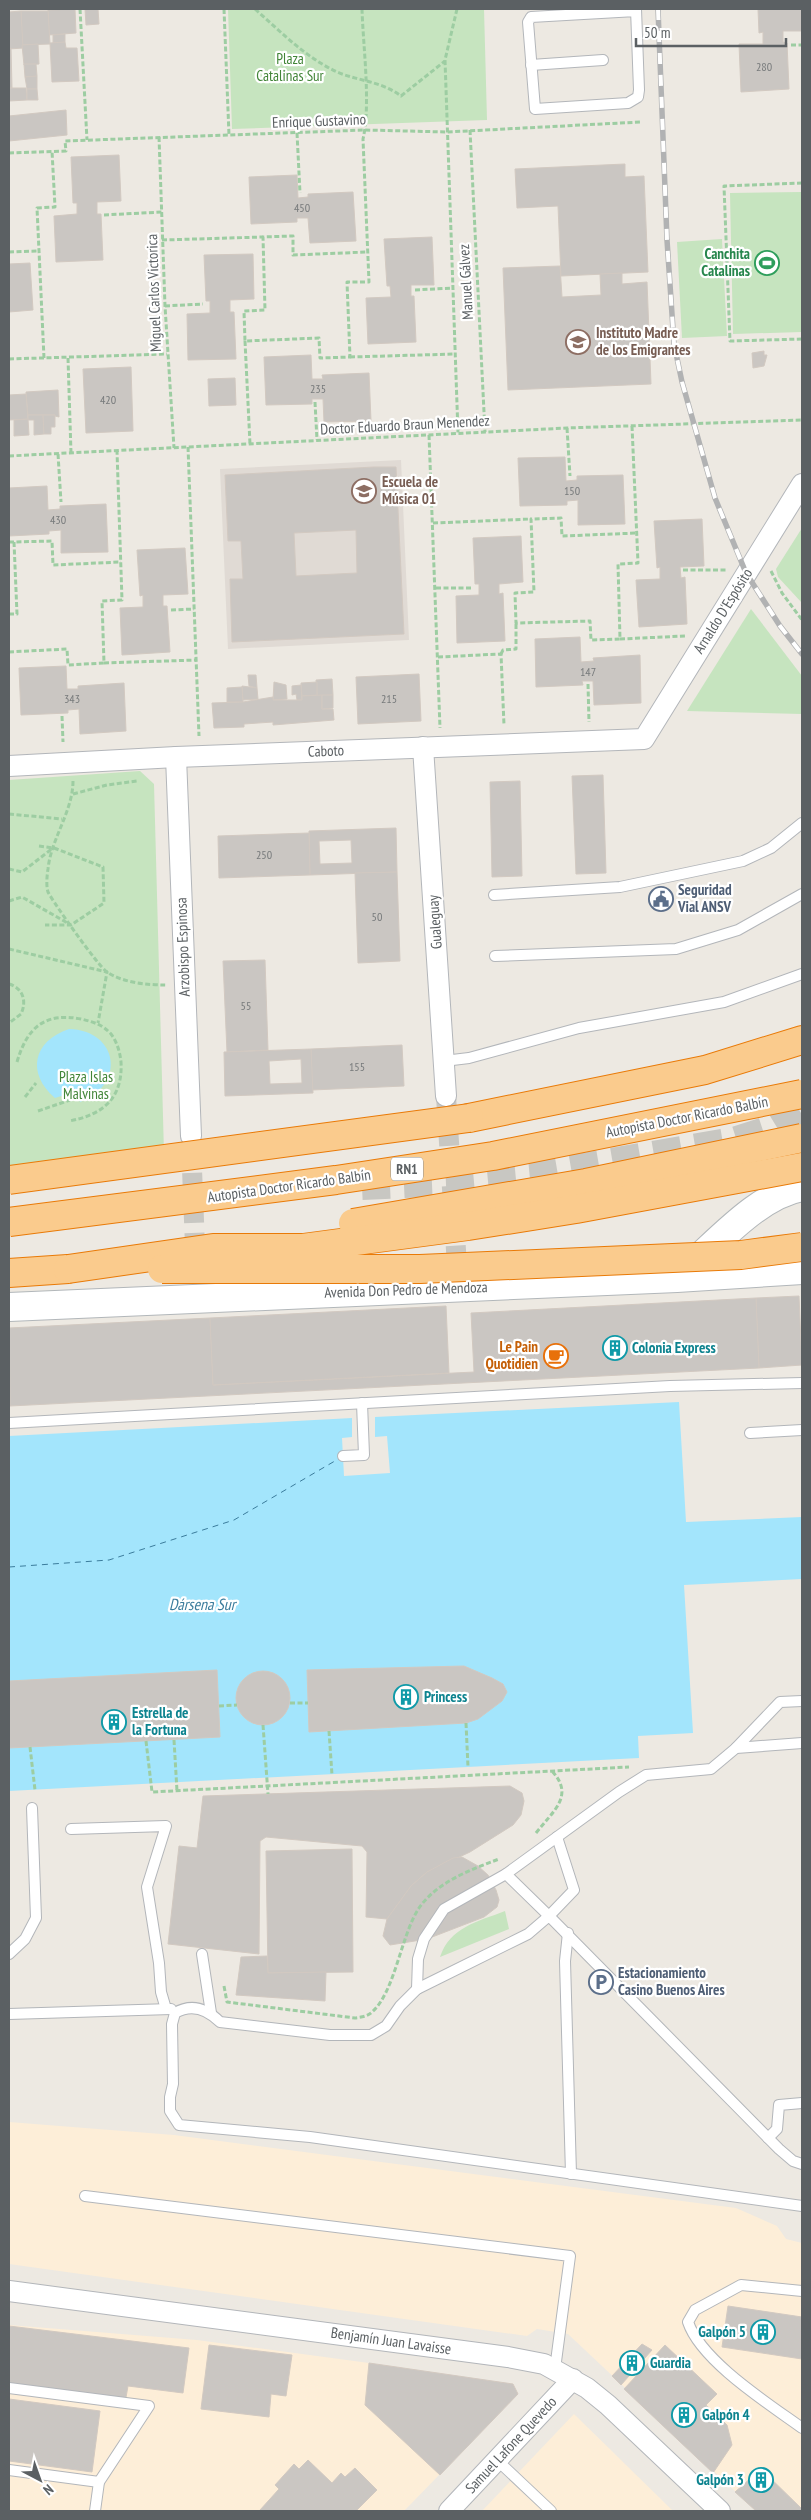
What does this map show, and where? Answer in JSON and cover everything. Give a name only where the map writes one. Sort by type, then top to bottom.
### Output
[{"type":"highway","points":[[9,1180],[469,1118],[622,1089],[705,1070],[802,1040]]},
{"type":"highway","name":"Autopista Doctor Ricardo Balbín","points":[[9,1222],[336,1180],[483,1157],[802,1094]]},
{"type":"highway","points":[[68,1269],[213,1248],[586,1183],[802,1138]]},
{"type":"highway","points":[[213,1248],[303,1248],[458,1227],[576,1209],[802,1167]]},
{"type":"highway","points":[[9,1273],[68,1269],[420,1269],[741,1255],[802,1247]]},
{"type":"main road","points":[[677,1278],[766,1201],[785,1191],[802,1187]]},
{"type":"main road","name":"Avenida Don Pedro de Mendoza","points":[[9,1307],[677,1278],[802,1270]]},
{"type":"street","name":"Arnaldo D'Espósito","points":[[644,739],[802,484]]},
{"type":"street","name":"Caboto","points":[[9,766],[176,757],[644,739]]},
{"type":"street","name":"Gualeguay","points":[[423,747],[446,1096]]},
{"type":"street","name":"Arzobispo Espinosa","points":[[176,757],[190,1136]]},
{"type":"street","name":"Benjamín Juan Lavaisse","points":[[9,2290],[531,2360],[555,2369],[608,2405],[720,2511]]},
{"type":"street","name":"Samuel Lafone Quevedo","points":[[449,2511],[573,2380]]},
{"type":"lane","points":[[636,10],[638,97],[628,103],[536,109],[528,22],[531,17],[636,10]]},
{"type":"lane","points":[[531,65],[603,60]]},
{"type":"lane","points":[[494,895],[620,887],[743,861],[771,848],[802,823]]},
{"type":"lane","points":[[495,956],[676,949],[738,930],[802,894]]},
{"type":"lane","points":[[444,1061],[469,1058],[579,1028],[724,1002],[802,974]]},
{"type":"lane","points":[[9,1423],[670,1386],[802,1383]]},
{"type":"lane","points":[[343,1456],[364,1455],[362,1403]]},
{"type":"lane","points":[[750,1433],[802,1430]]},
{"type":"lane","points":[[417,1989],[418,1959],[424,1939],[444,1909],[506,1874],[557,1836],[646,1775],[711,1768],[736,1748],[780,1702],[802,1701]]},
{"type":"lane","points":[[736,1748],[802,1743]]},
{"type":"lane","points":[[9,1954],[24,1940],[36,1918],[32,1808]]},
{"type":"lane","points":[[71,1829],[166,1826],[147,1887],[159,1963],[161,1992],[166,2009]]},
{"type":"lane","points":[[9,2014],[199,2008],[211,2013],[220,2022],[330,2035],[362,2037],[371,2035],[386,2026],[400,2006],[417,1989],[528,1934],[549,1916],[574,1890],[557,1836]]},
{"type":"lane","points":[[506,1874],[568,1933],[768,2138],[793,2161],[802,2164]]},
{"type":"lane","points":[[568,1933],[565,1961],[572,2174]]},
{"type":"lane","points":[[202,1954],[211,2013]]},
{"type":"lane","points":[[182,2009],[175,2013],[172,2024],[173,2084],[170,2097],[170,2111],[179,2125],[310,2137],[802,2206]]},
{"type":"lane","points":[[768,2138],[777,2129],[779,2105],[802,2103]]},
{"type":"lane","points":[[85,2196],[570,2256],[555,2369]]},
{"type":"lane","points":[[802,2291],[741,2285],[695,2310],[688,2322],[692,2334],[730,2375],[802,2428]]},
{"type":"lane","points":[[9,2388],[149,2406],[99,2482],[95,2511]]},
{"type":"lane","points":[[497,2460],[551,2511]]},
{"type":"lane","points":[[9,2470],[99,2482]]},
{"type":"path","points":[[80,9],[87,140]]},
{"type":"path","points":[[224,9],[229,135]]},
{"type":"path","points":[[255,9],[311,58],[338,72],[379,84],[401,96],[445,60]]},
{"type":"path","points":[[350,357],[348,282],[369,282],[363,140],[365,130],[365,80],[362,9]]},
{"type":"path","points":[[456,9],[445,60],[458,433]]},
{"type":"path","points":[[791,45],[802,45]]},
{"type":"path","name":"Enrique Gustavino","points":[[52,151],[66,151],[66,140],[365,130],[447,132],[640,122]]},
{"type":"path","name":"Manuel Gálvez","points":[[470,130],[485,432]]},
{"type":"path","points":[[297,133],[300,194]]},
{"type":"path","name":"Miguel Carlos Victorica","points":[[159,137],[167,354],[174,448]]},
{"type":"path","points":[[9,153],[52,151],[55,207],[37,208],[44,358]]},
{"type":"path","points":[[802,183],[724,186],[730,341],[802,339]]},
{"type":"path","points":[[104,215],[162,212]]},
{"type":"path","points":[[162,240],[293,236],[293,254],[368,252]]},
{"type":"path","points":[[250,444],[244,311],[265,310],[263,237]]},
{"type":"path","points":[[9,252],[39,251]]},
{"type":"path","points":[[415,290],[453,288]]},
{"type":"path","points":[[165,306],[203,304]]},
{"type":"path","points":[[245,341],[319,338],[320,358],[455,354]]},
{"type":"path","points":[[9,359],[167,354]]},
{"type":"path","points":[[68,358],[71,453]]},
{"type":"path","points":[[315,402],[317,440]]},
{"type":"path","name":"Doctor Eduardo Braun Menendez","points":[[9,456],[567,428],[802,420]]},
{"type":"path","points":[[620,639],[618,564],[638,563],[632,426]]},
{"type":"path","points":[[567,428],[570,476]]},
{"type":"path","points":[[428,435],[436,588],[440,728]]},
{"type":"path","points":[[188,447],[199,737]]},
{"type":"path","points":[[104,664],[102,601],[122,600],[117,451]]},
{"type":"path","points":[[58,454],[61,502]]},
{"type":"path","points":[[433,523],[561,518],[562,536],[637,533]]},
{"type":"path","points":[[504,725],[501,654],[503,650],[516,649],[515,593],[534,592],[532,519]]},
{"type":"path","points":[[9,542],[52,541],[53,565],[121,562]]},
{"type":"path","points":[[9,614],[17,614],[14,542]]},
{"type":"path","points":[[761,550],[782,593],[802,620]]},
{"type":"path","points":[[683,570],[724,569],[730,574]]},
{"type":"path","points":[[436,588],[471,588]]},
{"type":"path","points":[[171,610],[194,609]]},
{"type":"path","points":[[516,623],[590,620],[591,640],[691,636]]},
{"type":"path","points":[[9,652],[67,649],[68,665],[196,660]]},
{"type":"path","points":[[438,657],[501,654]]},
{"type":"path","points":[[588,684],[589,722]]},
{"type":"path","points":[[62,716],[63,742]]},
{"type":"path","points":[[72,763],[73,794],[62,819],[48,868],[47,891],[107,972],[98,1023]]},
{"type":"path","points":[[9,814],[62,819]]},
{"type":"path","points":[[39,846],[54,848],[102,867],[104,903],[71,925],[45,925]]},
{"type":"path","points":[[9,869],[22,872],[54,848]]},
{"type":"path","points":[[9,901],[22,897],[71,925]]},
{"type":"path","points":[[9,949],[107,972],[128,981],[149,985],[185,985]]},
{"type":"path","points":[[9,984],[19,990],[25,1002],[22,1014],[9,1023]]},
{"type":"path","points":[[17,1062],[26,1038],[45,1021],[63,1016],[98,1023],[112,1035],[120,1052],[122,1077],[115,1094],[104,1108],[88,1118],[70,1121]]},
{"type":"path","points":[[26,1097],[36,1083]]},
{"type":"path","points":[[38,1110],[76,1098]]},
{"type":"path","points":[[290,1703],[308,1703]]},
{"type":"path","points":[[219,1706],[237,1705]]},
{"type":"path","points":[[466,1723],[468,1767]]},
{"type":"path","points":[[263,1725],[268,1794]]},
{"type":"path","points":[[329,1731],[332,1774]]},
{"type":"path","points":[[174,1740],[177,1791]]},
{"type":"path","points":[[146,1741],[152,1792],[636,1766]]},
{"type":"path","points":[[30,1747],[36,1790]]},
{"type":"path","points":[[534,1836],[563,1796],[563,1787],[552,1771]]},
{"type":"path","points":[[224,1982],[227,2002],[354,2018],[365,2017],[379,2004],[393,1974],[411,1923],[419,1908],[430,1896],[465,1872],[506,1856]]},
{"type":"shaded area","points":[[401,460],[409,640],[228,649],[220,469]]},
{"type":"shaded area","points":[[9,2122],[174,2135],[736,2208],[777,2226],[786,2239],[802,2243],[802,2511],[756,2511],[568,2334],[537,2329],[527,2336],[9,2264]]},
{"type":"shaded area","points":[[9,2325],[197,2340],[369,2363],[513,2384],[518,2394],[404,2511],[9,2511]]},
{"type":"shaded area","points":[[574,2414],[673,2511],[482,2511]]},
{"type":"green space","name":"Plaza Catalinas Sur","points":[[228,9],[484,9],[487,120],[232,129]]},
{"type":"green space","name":"Canchita Catalinas","points":[[802,192],[802,332],[733,334],[730,193]]},
{"type":"green space","points":[[722,239],[727,336],[682,338],[677,242]]},
{"type":"green space","points":[[802,528],[802,603],[778,577],[776,569]]},
{"type":"green space","points":[[751,609],[802,676],[802,714],[687,711]]},
{"type":"green space","name":"Plaza Islas Malvinas","points":[[140,771],[154,784],[164,1153],[9,1175],[9,780]]},
{"type":"green space","points":[[505,1911],[509,1929],[440,1957],[450,1939],[458,1932],[475,1922]]},
{"type":"water","points":[[69,1029],[85,1032],[98,1038],[106,1048],[110,1060],[110,1072],[105,1084],[95,1094],[80,1102],[77,1091],[55,1098],[40,1078],[37,1068],[41,1050],[48,1041],[57,1034]]},
{"type":"water","name":"Dársena Sur","points":[[679,1402],[686,1522],[802,1517],[802,1579],[684,1585],[693,1733],[638,1736],[639,1758],[9,1791],[9,1436],[352,1418],[352,1437],[342,1438],[344,1476],[390,1473],[387,1436],[375,1437],[375,1417]]},
{"type":"building","points":[[75,9],[76,33],[49,35],[48,10]]},
{"type":"building","points":[[85,9],[98,9],[99,24],[86,25]]},
{"type":"building","points":[[758,9],[802,9],[802,31],[783,31],[783,42],[787,43],[789,89],[741,92],[739,44],[763,44],[763,32],[759,33]]},
{"type":"building","points":[[21,11],[48,11],[50,44],[22,45]]},
{"type":"building","points":[[21,11],[23,48],[9,49],[9,12]]},
{"type":"building","points":[[65,34],[65,42],[53,43],[53,35]]},
{"type":"building","points":[[65,42],[66,48],[77,48],[79,81],[52,82],[50,43]]},
{"type":"building","points":[[38,44],[39,64],[24,65],[22,45]]},
{"type":"building","points":[[11,48],[12,88],[9,88],[9,49]]},
{"type":"building","points":[[24,64],[36,64],[37,76],[25,77]]},
{"type":"building","points":[[37,76],[37,89],[27,89],[25,77]]},
{"type":"building","points":[[9,88],[26,88],[27,100],[9,101]]},
{"type":"building","points":[[27,89],[37,89],[38,100],[27,100]]},
{"type":"building","points":[[66,110],[67,135],[9,141],[9,116]]},
{"type":"building","points":[[119,155],[121,201],[97,202],[97,214],[101,214],[103,260],[56,262],[54,216],[77,214],[77,203],[73,203],[71,157]]},
{"type":"building","points":[[625,164],[625,177],[644,176],[648,272],[561,276],[558,206],[517,208],[515,169]]},
{"type":"building","points":[[297,175],[298,198],[308,197],[308,194],[353,192],[356,241],[310,243],[308,218],[297,218],[297,222],[251,224],[249,177]]},
{"type":"building","points":[[432,237],[434,285],[411,285],[411,296],[414,296],[416,342],[368,344],[366,298],[391,297],[390,286],[387,286],[384,239]]},
{"type":"building","points":[[253,254],[254,299],[230,300],[230,312],[234,312],[236,359],[188,360],[187,314],[210,313],[210,301],[206,301],[204,255]]},
{"type":"building","points":[[30,263],[33,310],[9,312],[9,264]]},
{"type":"building","points":[[560,266],[562,297],[601,295],[600,274],[622,273],[622,284],[647,282],[651,384],[508,390],[503,268]]},
{"type":"building","points":[[764,351],[764,355],[767,355],[764,366],[753,368],[752,353]]},
{"type":"building","points":[[311,355],[312,379],[323,379],[322,375],[369,373],[371,421],[324,422],[323,399],[312,399],[312,404],[266,405],[264,357]]},
{"type":"building","points":[[131,367],[133,431],[86,433],[83,369]]},
{"type":"building","points":[[235,378],[236,405],[209,406],[208,379]]},
{"type":"building","points":[[58,390],[59,417],[55,415],[28,415],[26,392]]},
{"type":"building","points":[[26,394],[28,419],[9,420],[9,395]]},
{"type":"building","points":[[28,415],[43,415],[44,434],[34,435],[34,420],[28,420]]},
{"type":"building","points":[[43,415],[55,415],[55,427],[51,427],[51,434],[44,434]]},
{"type":"building","points":[[28,419],[29,435],[14,436],[14,420]]},
{"type":"building","points":[[565,457],[566,481],[577,480],[577,476],[623,475],[625,524],[578,525],[578,500],[567,501],[567,505],[520,506],[518,458]]},
{"type":"building","points":[[396,467],[404,634],[232,642],[230,579],[243,579],[241,541],[228,541],[225,475]],"holes":[[[356,530],[357,573],[296,576],[294,533]]]},
{"type":"building","points":[[47,486],[48,510],[60,509],[60,506],[106,504],[108,552],[61,553],[61,530],[49,531],[49,534],[9,536],[9,488]]},
{"type":"building","points":[[702,519],[704,566],[680,567],[681,578],[685,577],[687,624],[639,627],[636,580],[660,579],[660,567],[657,568],[654,521]]},
{"type":"building","points":[[521,536],[523,582],[499,584],[499,594],[503,593],[505,641],[457,643],[456,596],[479,595],[479,584],[475,584],[473,538]]},
{"type":"building","points":[[185,548],[188,594],[163,595],[163,606],[167,606],[170,652],[122,655],[120,608],[143,607],[143,595],[140,596],[137,550]]},
{"type":"building","points":[[580,637],[581,662],[594,661],[593,658],[640,655],[641,703],[594,705],[593,681],[582,681],[583,685],[536,687],[535,639]]},
{"type":"building","points":[[66,666],[67,689],[78,689],[78,686],[124,683],[126,731],[80,734],[79,709],[68,710],[68,713],[21,715],[19,668]]},
{"type":"building","points":[[419,674],[421,721],[358,724],[356,677]]},
{"type":"building","points":[[248,675],[256,675],[257,688],[249,686]]},
{"type":"building","points":[[332,679],[333,695],[317,696],[316,680]]},
{"type":"building","points":[[274,682],[286,685],[287,699],[273,700]]},
{"type":"building","points":[[317,682],[317,695],[302,696],[301,683]]},
{"type":"building","points":[[301,685],[302,700],[297,700],[296,694],[292,695],[292,686]]},
{"type":"building","points":[[242,686],[257,688],[258,699],[243,700]]},
{"type":"building","points":[[242,687],[243,702],[227,702],[227,688]]},
{"type":"building","points":[[322,695],[322,709],[333,709],[334,720],[273,725],[273,722],[244,724],[244,727],[214,728],[212,703],[243,702],[273,697],[273,700],[302,700],[302,696]]},
{"type":"building","points":[[322,695],[333,695],[333,708],[322,709]]},
{"type":"building","points":[[603,775],[606,873],[576,874],[572,776]]},
{"type":"building","points":[[520,781],[522,876],[492,877],[490,782]]},
{"type":"building","points":[[396,828],[397,872],[310,875],[309,831]],"holes":[[[351,840],[352,863],[320,864],[319,841]]]},
{"type":"building","points":[[309,833],[310,875],[219,878],[218,836]]},
{"type":"building","points":[[397,872],[400,961],[358,963],[355,873]]},
{"type":"building","points":[[265,960],[268,1050],[227,1052],[223,961]]},
{"type":"building","points":[[402,1045],[404,1086],[312,1090],[311,1049]]},
{"type":"building","points":[[311,1049],[313,1093],[225,1096],[224,1052]],"holes":[[[301,1059],[302,1083],[270,1084],[269,1061]]]},
{"type":"building","points":[[799,1296],[802,1365],[759,1368],[756,1298]]},
{"type":"building","name":"Colonia Express","points":[[756,1298],[759,1368],[10,1406],[9,1328],[210,1318],[213,1385],[474,1372],[471,1313]]},
{"type":"building","points":[[446,1306],[449,1373],[213,1385],[210,1318]]},
{"type":"building","name":"Princess","points":[[464,1666],[503,1684],[507,1692],[502,1701],[478,1719],[466,1723],[309,1732],[307,1670]]},
{"type":"building","name":"Estrella de la Fortuna","points":[[217,1670],[220,1737],[9,1748],[9,1681]]},
{"type":"building","points":[[263,1671],[273,1673],[282,1679],[288,1688],[290,1698],[288,1708],[282,1717],[273,1723],[263,1725],[253,1723],[244,1717],[238,1708],[236,1698],[238,1688],[244,1679],[253,1673]]},
{"type":"building","points":[[510,1786],[522,1793],[524,1801],[521,1815],[513,1825],[470,1852],[427,1872],[411,1886],[387,1919],[366,1917],[367,1852],[362,1846],[266,1837],[260,1841],[259,1954],[168,1944],[179,1846],[197,1848],[203,1796]]},
{"type":"building","points":[[352,1849],[353,1972],[268,1973],[266,1851]]},
{"type":"building","points":[[462,1857],[478,1866],[488,1875],[499,1900],[497,1907],[484,1917],[427,1939],[390,1945],[383,1936],[387,1919],[411,1886],[427,1872],[453,1858]]},
{"type":"building","points":[[267,1956],[268,1973],[326,1972],[325,2001],[236,1995],[241,1957]]},
{"type":"building","name":"Galpón 5","points":[[728,2306],[802,2317],[802,2359],[722,2347]]},
{"type":"building","points":[[9,2326],[189,2348],[183,2393],[128,2386],[125,2403],[9,2387]]},
{"type":"building","name":"Guardia","points":[[642,2344],[652,2350],[621,2385],[612,2376]]},
{"type":"building","points":[[209,2345],[292,2355],[286,2396],[271,2394],[269,2417],[201,2409]]},
{"type":"building","name":"Galpón 4","points":[[665,2345],[717,2394],[706,2405],[727,2425],[732,2445],[713,2473],[624,2389]]},
{"type":"building","points":[[369,2363],[513,2384],[518,2394],[440,2475],[365,2405]]},
{"type":"building","points":[[9,2399],[100,2411],[92,2472],[9,2461]]},
{"type":"building","points":[[308,2460],[332,2483],[341,2473],[345,2477],[355,2468],[377,2490],[356,2511],[261,2511],[279,2489],[275,2485],[294,2464],[299,2469]]},
{"type":"building","name":"Galpón 3","points":[[761,2469],[802,2511],[756,2511],[735,2492]]},
{"type":"ferry route","points":[[9,1567],[109,1560],[234,1520],[340,1458]]},
{"type":"tunnel","points":[[446,1096],[458,1281]]},
{"type":"tunnel","points":[[362,1186],[452,1182],[548,1173],[734,1141],[768,1130],[802,1109]]},
{"type":"tunnel","points":[[191,1143],[197,1298]]},
{"type":"railway","points":[[658,9],[667,240],[674,344],[682,382],[715,498],[746,573],[780,626],[802,654]]},
{"type":"place","name":"Canchita Catalinas","points":[[767,263]]},
{"type":"place","name":"Instituto Madre de los Emigrantes","points":[[578,342]]},
{"type":"place","name":"Escuela de Música 01","points":[[364,491]]},
{"type":"place","name":"Seguridad Vial ANSV","points":[[661,899]]},
{"type":"place","name":"Colonia Express","points":[[615,1348]]},
{"type":"place","name":"Le Pain Quotidien","points":[[556,1356]]},
{"type":"place","name":"Princess","points":[[406,1697]]},
{"type":"place","name":"Estrella de la Fortuna","points":[[114,1722]]},
{"type":"place","name":"Estacionamiento Casino Buenos Aires","points":[[601,1982]]},
{"type":"place","name":"Galpón 5","points":[[763,2332]]},
{"type":"place","name":"Guardia","points":[[632,2363]]},
{"type":"place","name":"Galpón 4","points":[[684,2415]]},
{"type":"place","name":"Galpón 3","points":[[761,2480]]}]
